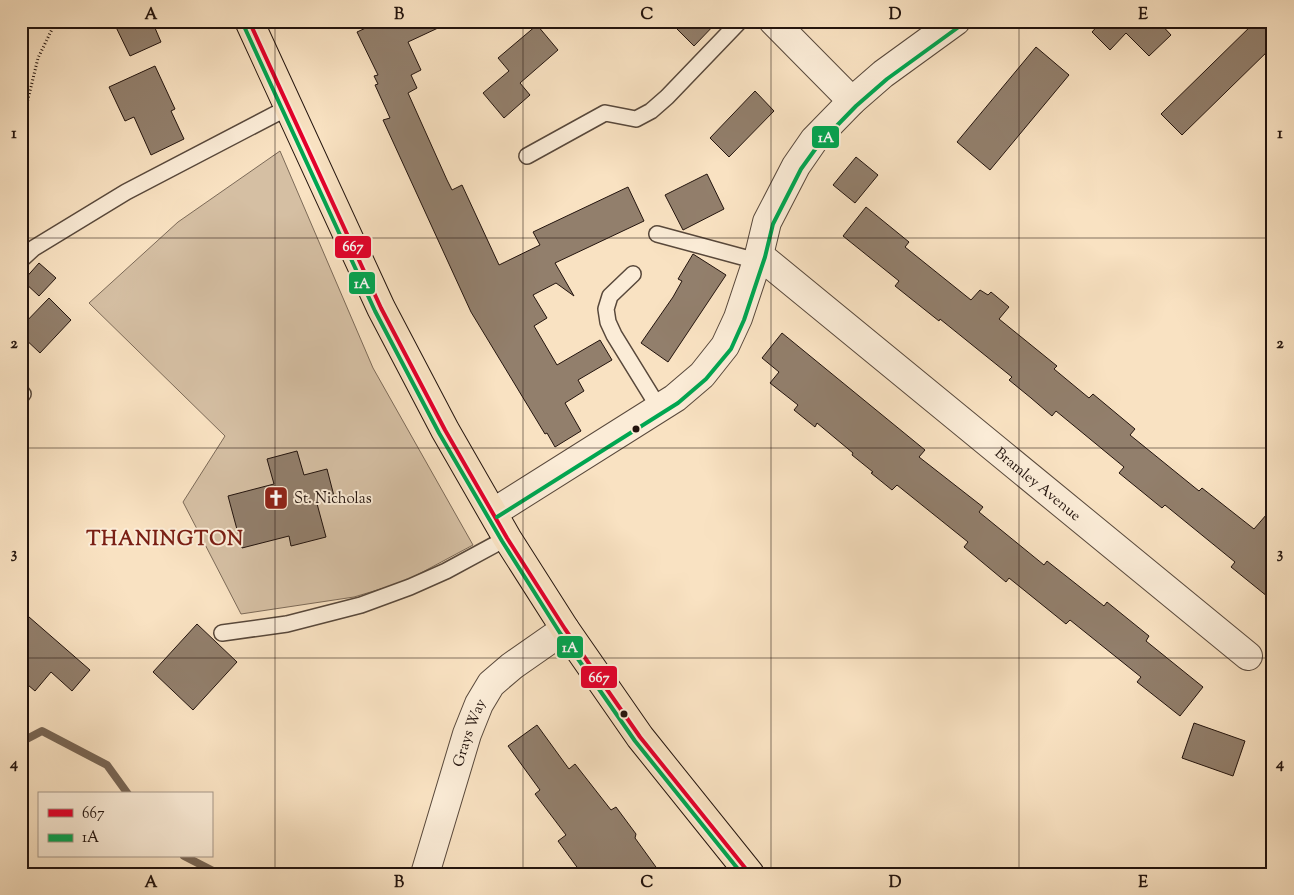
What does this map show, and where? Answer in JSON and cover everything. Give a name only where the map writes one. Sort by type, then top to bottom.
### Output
[{"type":"highway","points":[[249,21],[381,308],[445,430],[494,512],[507,538],[565,629],[640,737],[750,874]]},
{"type":"street","points":[[773,21],[852,100]]},
{"type":"street","points":[[494,512],[659,408],[702,375],[726,346],[738,318],[758,258],[767,222],[796,166],[814,140],[852,100],[956,21]]},
{"type":"street","name":"Bramley Avenue","points":[[758,258],[1248,656]]},
{"type":"street","name":"Grays Way","points":[[425,874],[465,743],[479,704],[491,684],[512,666],[565,629]]},
{"type":"lane","points":[[527,156],[605,113],[636,119],[651,111],[667,97],[740,21]]},
{"type":"lane","points":[[21,260],[34,248],[126,192],[289,106]]},
{"type":"lane","points":[[657,234],[758,258]]},
{"type":"lane","points":[[633,274],[610,296],[606,309],[608,322],[659,408]]},
{"type":"lane","points":[[222,633],[287,624],[361,605],[446,571],[507,538]]},
{"type":"path","points":[[21,128],[38,58],[56,21]]},
{"type":"shaded area","points":[[280,151],[373,368],[473,545],[404,582],[354,597],[241,614],[183,502],[225,436],[89,303],[178,222]]},
{"type":"building","points":[[113,21],[152,21],[161,42],[130,56]]},
{"type":"building","points":[[381,21],[453,21],[408,42],[421,70],[411,75],[417,88],[408,93],[452,190],[462,185],[499,265],[540,245],[533,232],[628,187],[644,221],[555,263],[574,296],[556,283],[533,295],[547,318],[534,326],[557,365],[600,340],[612,360],[578,380],[584,391],[565,403],[581,431],[555,447],[547,433],[545,434],[471,312],[383,120],[390,118],[375,85],[378,84],[374,76],[378,75],[357,32]]},
{"type":"building","points":[[669,21],[718,21],[694,46]]},
{"type":"building","points":[[1102,21],[1158,21],[1171,35],[1149,56],[1126,33],[1110,50],[1092,32]]},
{"type":"building","points":[[1256,21],[1273,21],[1273,46],[1182,135],[1161,114]]},
{"type":"building","points":[[537,25],[558,50],[520,83],[530,95],[504,118],[483,93],[509,71],[498,58]]},
{"type":"building","points":[[1036,47],[1069,75],[990,170],[957,142]]},
{"type":"building","points":[[155,66],[175,109],[171,111],[184,139],[151,155],[134,117],[125,121],[109,87]]},
{"type":"building","points":[[755,91],[774,111],[729,157],[710,138]]},
{"type":"building","points":[[856,157],[878,175],[855,203],[833,185]]},
{"type":"building","points":[[707,174],[724,209],[683,230],[665,195]]},
{"type":"building","points":[[866,207],[909,242],[905,247],[971,300],[980,290],[988,295],[991,292],[1009,307],[999,319],[1057,366],[1054,369],[1089,398],[1093,394],[1135,429],[1130,435],[1199,491],[1202,488],[1254,529],[1273,507],[1273,601],[1231,567],[1235,562],[1165,505],[1162,508],[1119,473],[1124,467],[1056,411],[1052,416],[1009,380],[1012,377],[940,319],[939,321],[895,286],[899,281],[843,236]]},
{"type":"building","points":[[693,254],[726,275],[668,362],[641,343],[673,297],[682,281],[678,279]]},
{"type":"building","points":[[39,263],[56,278],[39,296],[23,281]]},
{"type":"building","points":[[49,298],[71,320],[40,353],[21,335],[21,327]]},
{"type":"building","points":[[782,333],[925,450],[919,457],[983,507],[979,512],[1044,565],[1047,561],[1104,606],[1107,602],[1149,636],[1146,641],[1203,687],[1180,716],[1137,682],[1141,677],[1070,620],[1066,624],[1009,578],[1006,582],[964,547],[968,542],[897,485],[892,490],[852,455],[853,453],[817,423],[815,427],[794,410],[798,405],[770,383],[779,372],[762,358]]},
{"type":"building","name":"St. Nicholas","points":[[297,451],[304,475],[327,469],[334,496],[316,500],[326,537],[291,546],[289,536],[242,548],[228,496],[274,484],[267,459]]},
{"type":"building","points":[[21,610],[90,670],[72,691],[51,672],[35,691],[21,679]]},
{"type":"building","points":[[197,624],[237,662],[193,710],[153,672]]},
{"type":"building","points":[[1194,723],[1245,741],[1233,776],[1182,758]]},
{"type":"building","points":[[537,725],[569,769],[575,764],[611,810],[616,807],[636,834],[635,838],[661,874],[582,874],[558,841],[566,835],[535,794],[540,790],[508,746]]},
{"type":"waterway","points":[[21,742],[42,731],[107,765],[127,792]]},
{"type":"waterway","points":[[188,858],[219,874]]},
{"type":"transit line","name":"667","points":[[249,21],[381,308],[445,430],[507,538],[565,629],[640,737],[750,874]]},
{"type":"transit line","name":"1A","points":[[243,24],[375,311],[439,433],[502,541],[560,633],[635,741],[742,874]]},
{"type":"transit line","name":"1A","points":[[497,517],[678,403],[706,379],[731,349],[744,320],[765,257],[773,224],[801,169],[819,144],[856,106],[887,79],[960,26]]},
{"type":"place","name":"St. Nicholas","points":[[276,498]]},
{"type":"district","name":"THANINGTON","points":[[165,538]]}]
